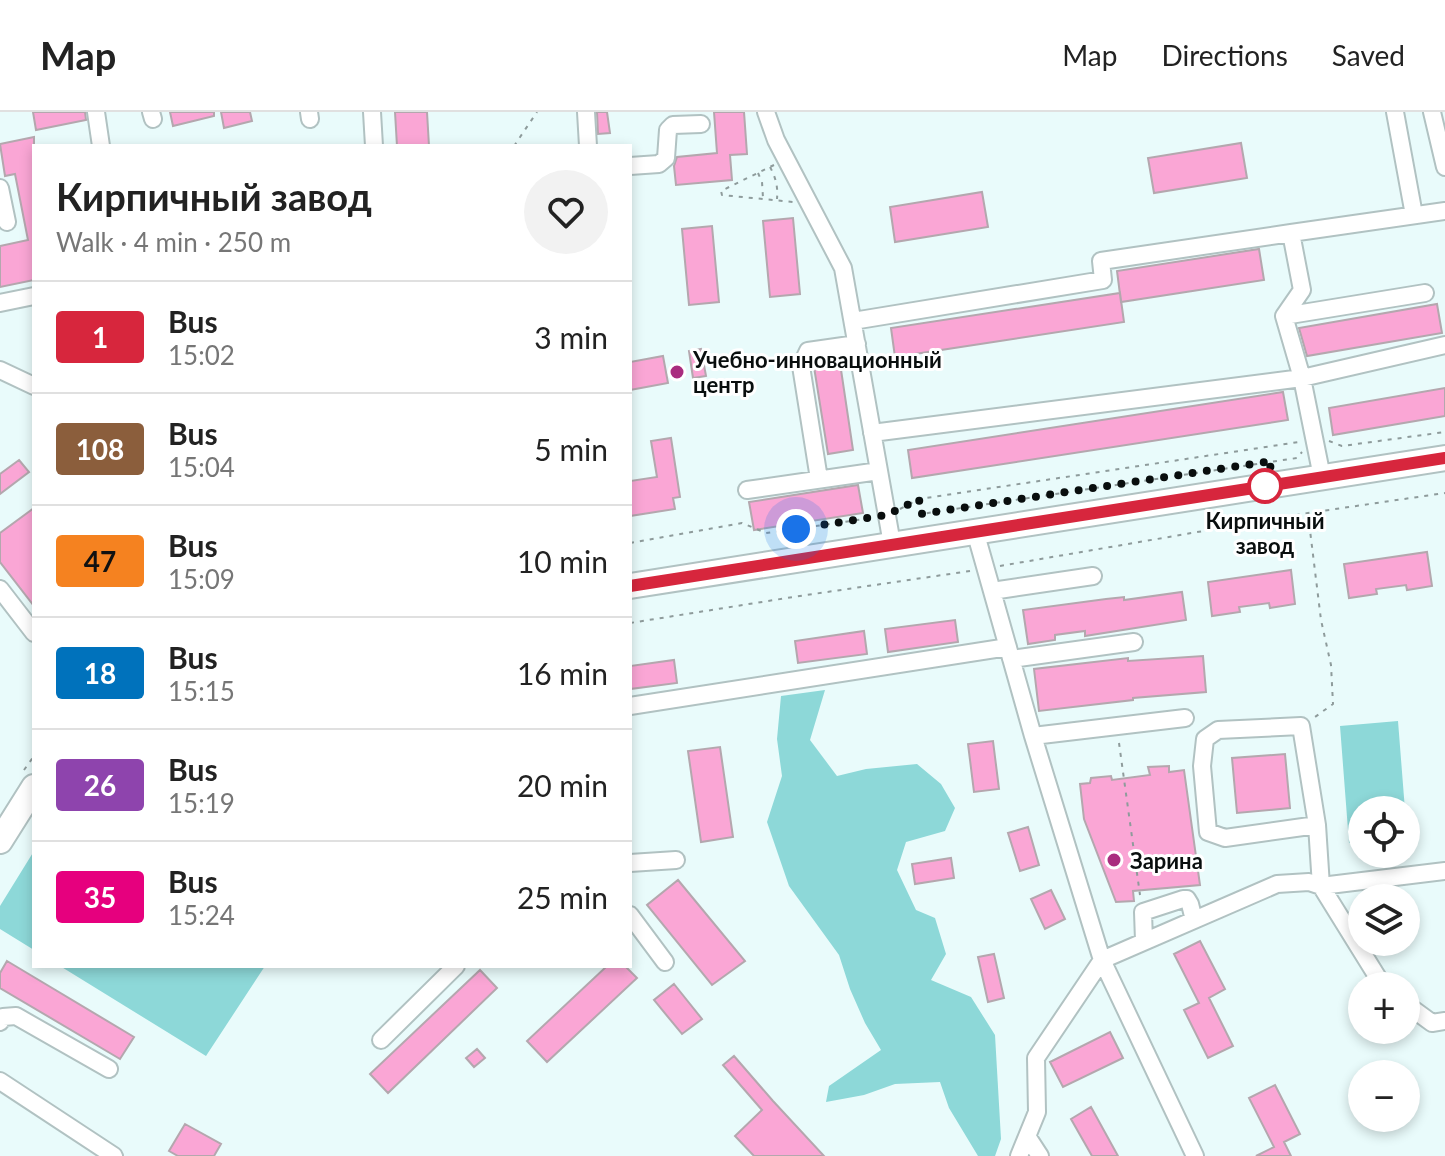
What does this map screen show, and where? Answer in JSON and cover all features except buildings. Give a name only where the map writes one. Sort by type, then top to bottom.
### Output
[{"type":"highway","points":[[632,586],[1445,458]]},
{"type":"highway","points":[[0,841],[32,790]]},
{"type":"street","points":[[96,112],[101,144]]},
{"type":"street","points":[[372,112],[374,144]]},
{"type":"street","points":[[586,112],[588,144]]},
{"type":"street","points":[[766,112],[776,140],[778,163],[809,204],[843,268],[892,544]]},
{"type":"street","points":[[1395,112],[1414,215]]},
{"type":"street","points":[[1432,112],[1442,134],[1445,167]]},
{"type":"street","points":[[632,166],[659,164],[666,158],[668,130],[673,125],[701,124]]},
{"type":"street","points":[[0,188],[7,222]]},
{"type":"street","points":[[853,321],[1103,280],[1101,261],[1445,211]]},
{"type":"street","points":[[1284,316],[1302,290],[1291,233]]},
{"type":"street","points":[[1284,316],[1425,293]]},
{"type":"street","points":[[0,303],[32,296]]},
{"type":"street","points":[[1284,316],[1302,378],[1322,477]]},
{"type":"street","points":[[819,479],[801,366],[808,351],[857,344]]},
{"type":"street","points":[[872,433],[1302,378],[1445,345]]},
{"type":"street","points":[[0,370],[32,385]]},
{"type":"street","points":[[747,490],[879,471]]},
{"type":"street","points":[[975,531],[1033,736],[1102,960],[1195,1156]]},
{"type":"street","points":[[992,591],[1093,576]]},
{"type":"street","points":[[0,589],[32,630]]},
{"type":"street","points":[[632,706],[1010,653],[1134,642]]},
{"type":"street","points":[[1033,736],[1185,718]]},
{"type":"street","points":[[1317,825],[1225,838],[1208,832],[1202,766],[1205,739],[1218,730],[1301,726],[1317,825],[1321,886],[1374,972]]},
{"type":"street","points":[[632,863],[676,860]]},
{"type":"street","points":[[1019,1156],[1037,1112],[1036,1058],[1102,960],[1277,884],[1309,882],[1321,886],[1445,871]]},
{"type":"street","points":[[1144,941],[1143,912],[1187,899],[1194,920]]},
{"type":"street","points":[[632,918],[665,962]]},
{"type":"street","points":[[381,1040],[454,968]]},
{"type":"street","points":[[1420,1014],[1432,1023],[1445,1021]]},
{"type":"street","points":[[0,1022],[3,1017],[16,1016],[109,1069]]},
{"type":"street","points":[[0,1081],[114,1156]]},
{"type":"street","points":[[1027,1136],[1040,1156]]},
{"type":"path","points":[[515,144],[537,112]]},
{"type":"path","points":[[778,163],[721,191],[722,195],[809,204]]},
{"type":"path","points":[[777,200],[778,163]]},
{"type":"path","points":[[758,173],[763,199]]},
{"type":"path","points":[[632,543],[742,523],[766,533],[887,515],[919,499],[1323,438],[1342,446],[1445,432]]},
{"type":"path","points":[[919,499],[921,514],[1297,458],[1315,440]]},
{"type":"path","points":[[632,623],[986,569],[1308,513],[1445,493]]},
{"type":"path","points":[[1301,726],[1333,704],[1331,665],[1321,620],[1308,513]]},
{"type":"path","points":[[1117,726],[1143,912]]},
{"type":"shaded area","points":[[825,690],[810,740],[837,776],[866,769],[917,764],[941,784],[955,808],[945,831],[906,842],[897,870],[916,910],[935,918],[946,954],[931,980],[971,997],[995,1035],[1001,1139],[995,1156],[978,1156],[949,1108],[940,1082],[895,1084],[864,1095],[826,1102],[829,1086],[881,1050],[865,1023],[839,955],[789,886],[767,822],[782,776],[777,739],[781,696]]},
{"type":"shaded area","points":[[1398,721],[1404,796],[1348,796],[1348,830],[1340,726]]},
{"type":"shaded area","points":[[32,854],[32,949],[0,929],[0,906]]},
{"type":"shaded area","points":[[63,968],[264,968],[206,1056]]},
{"type":"bus line","name":"1","points":[[632,586],[1445,458]]},
{"type":"place","name":"Учебно-инновационный центр","points":[[677,372]]},
{"type":"place","name":"Кирпичный завод","points":[[1265,486]]},
{"type":"place","name":"Зарина","points":[[1114,860]]},
{"type":"route","points":[[796,529],[887,515],[919,499],[921,514],[1272,461],[1265,486]]}]
